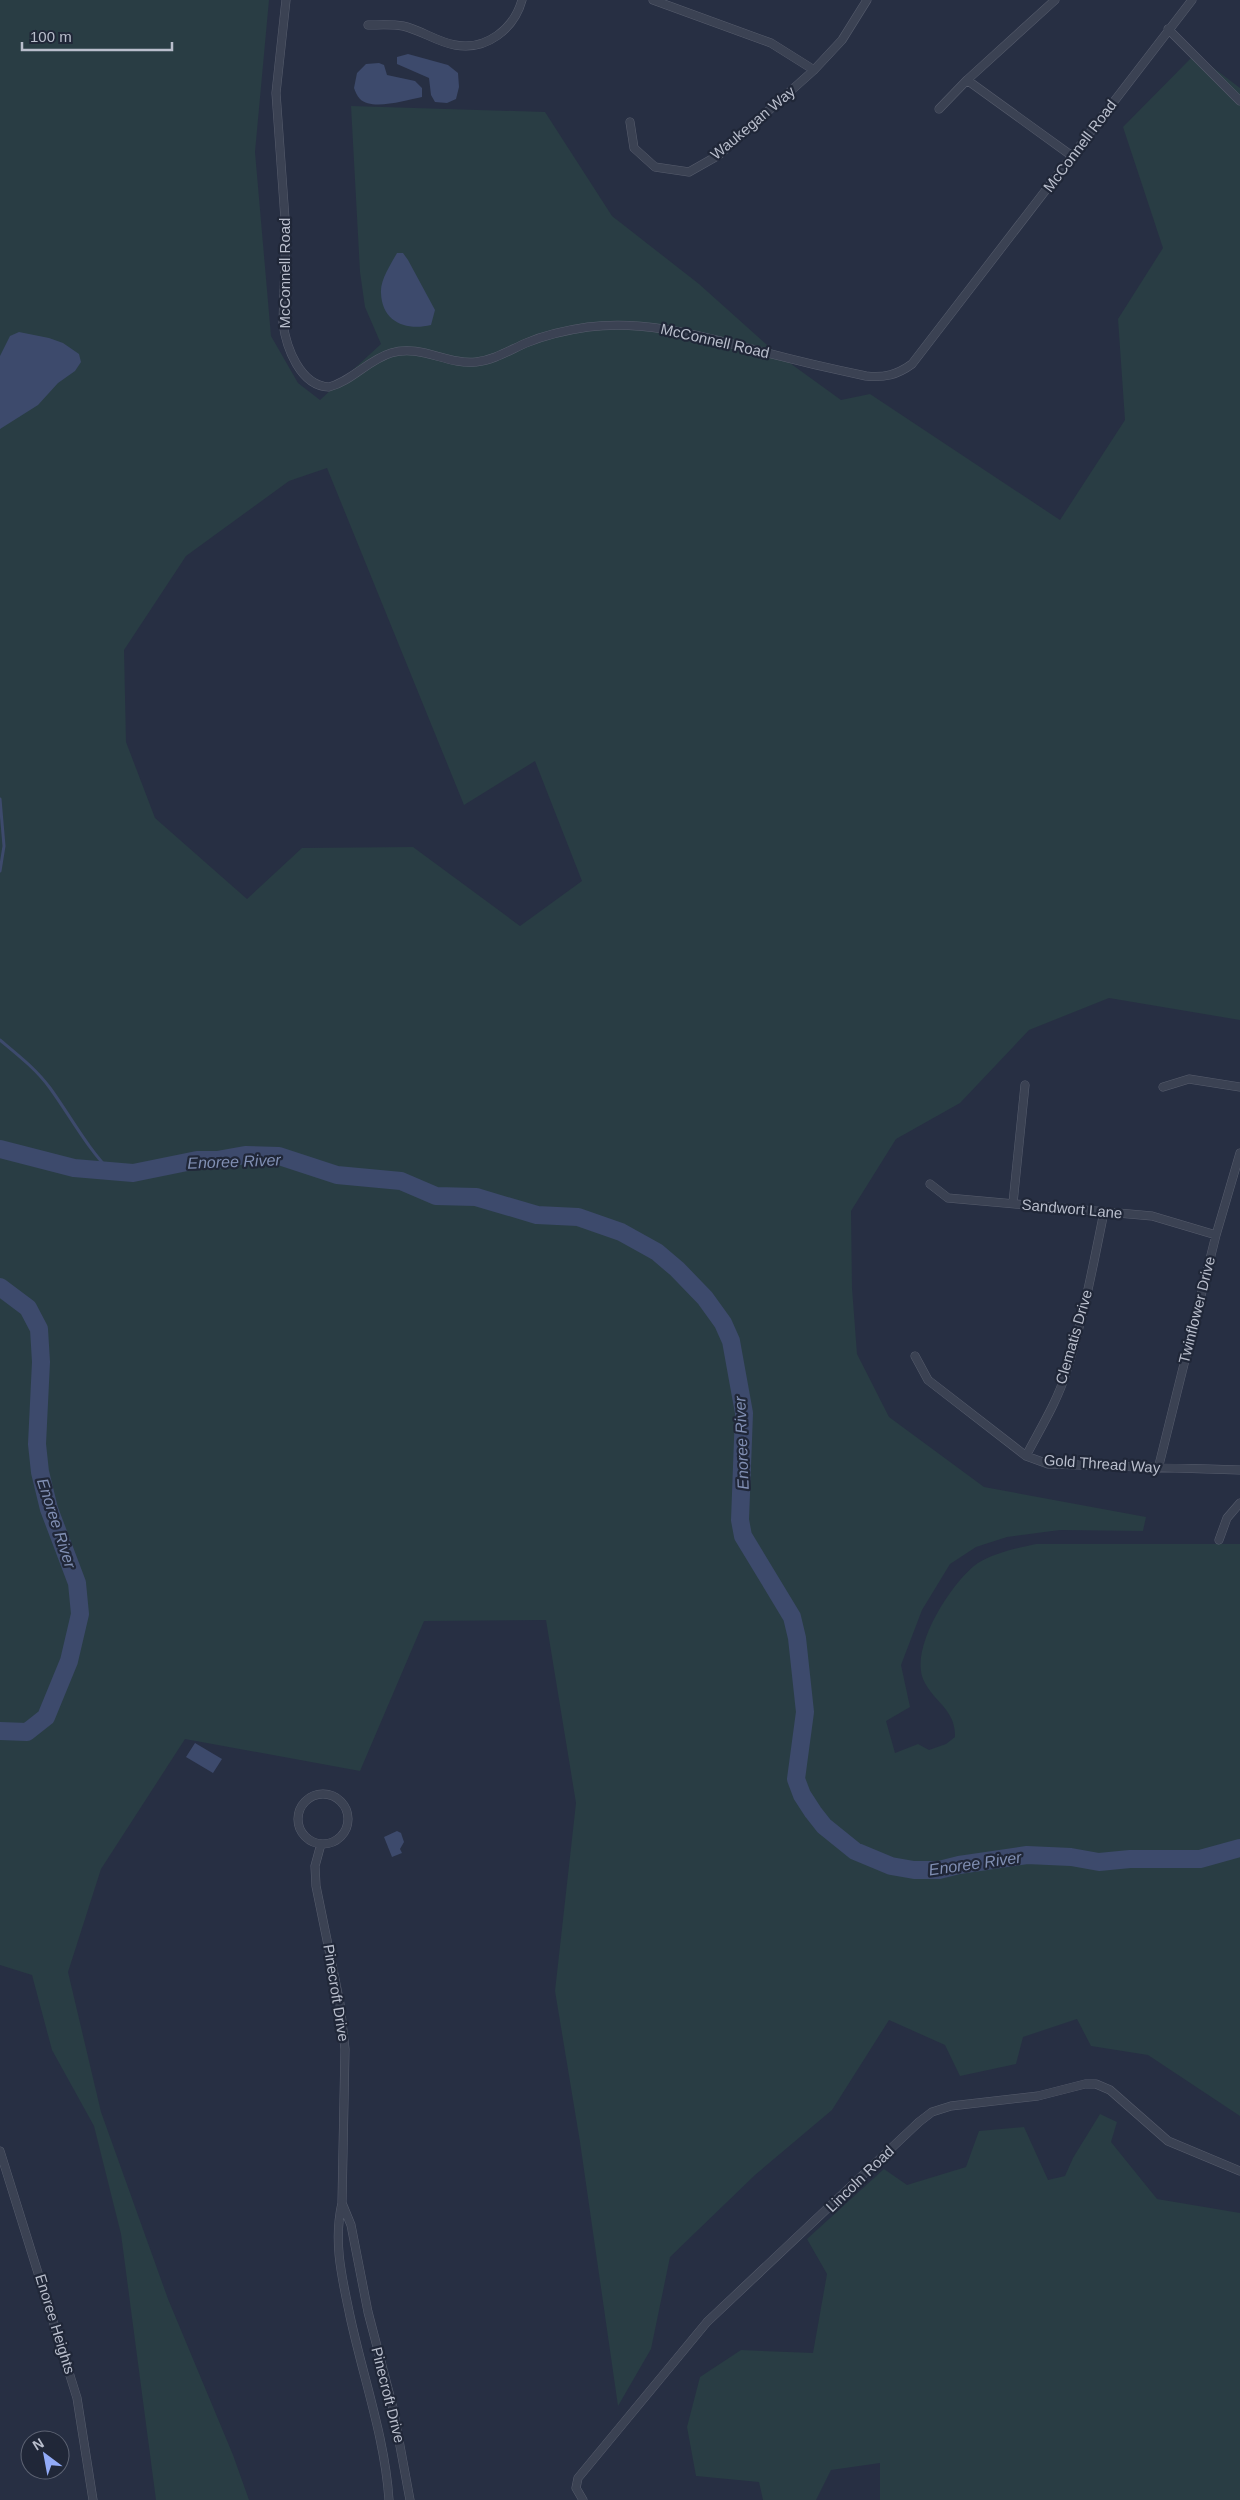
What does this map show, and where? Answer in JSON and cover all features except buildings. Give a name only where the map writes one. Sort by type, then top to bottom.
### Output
[{"type":"street","name":"McConnell Road","points":[[286,0],[276,93],[286,233],[283,323],[285,338],[298,366],[310,380],[324,387],[344,381],[392,352],[413,350],[462,362],[477,362],[491,359],[528,342],[558,333],[590,327],[622,325],[679,330],[866,376],[892,375],[912,364],[1192,0]]},
{"type":"street","points":[[368,25],[403,26],[455,45],[484,44],[500,34],[519,11],[522,0]]},
{"type":"street","points":[[653,0],[772,43],[814,70]]},
{"type":"street","name":"Waukegan Way","points":[[630,122],[634,148],[654,167],[689,172],[719,155],[814,70],[842,40],[866,0]]},
{"type":"street","points":[[939,109],[967,80],[1055,0]]},
{"type":"street","points":[[1168,29],[1240,101]]},
{"type":"street","points":[[967,80],[1072,156]]},
{"type":"street","points":[[1163,1087],[1189,1079],[1240,1087]]},
{"type":"street","points":[[1013,1203],[1025,1084]]},
{"type":"street","name":"Twinflower Drive","points":[[1158,1469],[1216,1235],[1240,1152]]},
{"type":"street","name":"Sandwort Lane","points":[[930,1184],[948,1198],[1152,1216],[1216,1235]]},
{"type":"street","name":"Clematis Drive","points":[[1026,1456],[1053,1407],[1066,1374],[1087,1294],[1104,1212]]},
{"type":"street","name":"Gold Thread Way","points":[[916,1356],[928,1380],[1026,1456],[1048,1464],[1158,1469],[1240,1470]]},
{"type":"street","points":[[1219,1540],[1227,1518],[1240,1503]]},
{"type":"street","points":[[326,1793],[336,1797],[345,1804],[349,1821],[345,1832],[338,1840],[321,1844],[310,1841],[302,1833],[298,1816],[305,1801],[314,1795],[326,1793]]},
{"type":"street","name":"Pinecroft Drive","points":[[321,1844],[316,1866],[316,1886],[340,2004],[345,2049],[342,2203],[337,2224],[337,2248],[354,2336],[378,2436],[389,2500]]},
{"type":"street","name":"Lincoln Road","points":[[583,2500],[576,2488],[578,2478],[694,2337],[745,2286],[804,2233],[919,2122],[932,2112],[951,2106],[1038,2096],[1085,2084],[1096,2084],[1110,2090],[1168,2141],[1240,2171]]},
{"type":"street","name":"Enoree Heights","points":[[0,2151],[77,2398],[93,2500]]},
{"type":"street","name":"Pinecroft Drive","points":[[342,2203],[350,2225],[368,2312],[393,2408],[410,2500]]},
{"type":"shaded area","points":[[0,0],[269,0],[255,152],[271,336],[298,383],[320,400],[381,344],[365,307],[360,272],[351,106],[545,112],[612,216],[699,284],[776,353],[841,400],[870,394],[1060,520],[1125,420],[1118,319],[1163,248],[1123,127],[1195,54],[1240,88],[1240,1020],[1109,998],[1029,1030],[960,1103],[896,1139],[851,1211],[852,1288],[857,1354],[889,1417],[984,1487],[1146,1517],[1143,1531],[1060,1530],[1007,1537],[976,1547],[950,1564],[922,1610],[901,1665],[910,1707],[886,1721],[895,1753],[918,1744],[929,1750],[946,1744],[955,1737],[952,1719],[932,1694],[923,1679],[921,1666],[922,1650],[936,1616],[946,1599],[968,1572],[984,1559],[1036,1544],[1240,1544],[1240,2116],[1148,2055],[1091,2046],[1077,2019],[1023,2037],[1016,2064],[960,2076],[945,2045],[889,2020],[832,2110],[755,2175],[670,2257],[651,2349],[618,2406],[580,2142],[555,1991],[576,1803],[546,1620],[424,1621],[360,1771],[185,1739],[101,1869],[68,1972],[101,2112],[168,2299],[233,2455],[249,2500],[156,2500],[121,2234],[94,2126],[52,2050],[32,1975],[0,1965]],"holes":[[[327,468],[464,805],[535,761],[582,881],[520,926],[413,847],[302,848],[247,899],[155,818],[126,742],[124,650],[186,556],[289,481]]]},
{"type":"shaded area","points":[[1100,2114],[1117,2122],[1111,2142],[1157,2199],[1240,2213],[1240,2500],[880,2500],[880,2463],[831,2470],[816,2500],[763,2500],[759,2482],[696,2476],[687,2427],[700,2377],[741,2350],[813,2353],[827,2274],[807,2239],[884,2169],[907,2185],[966,2167],[979,2131],[1024,2127],[1048,2180],[1065,2176],[1073,2158]]},
{"type":"water","points":[[408,54],[448,65],[458,73],[459,87],[456,99],[447,103],[435,102],[431,95],[429,78],[397,64],[397,57]]},
{"type":"water","points":[[379,63],[384,65],[387,75],[415,81],[422,88],[422,97],[381,104],[372,104],[360,99],[354,88],[357,73],[366,64]]},
{"type":"water","points":[[397,253],[403,253],[408,260],[435,310],[431,325],[413,327],[397,322],[386,311],[382,303],[382,283]]},
{"type":"water","points":[[19,332],[63,343],[79,354],[81,362],[75,371],[58,383],[38,405],[0,429],[0,356],[10,336]]},
{"type":"water","points":[[195,1743],[222,1759],[213,1773],[186,1757]]},
{"type":"water","points":[[397,1831],[401,1833],[404,1842],[400,1849],[402,1853],[392,1857],[384,1837]]},
{"type":"waterway","points":[[0,799],[4,846],[0,871]]},
{"type":"waterway","points":[[0,1040],[27,1062],[45,1081],[87,1143],[112,1173]]},
{"type":"waterway","name":"Enoree River","points":[[0,1149],[74,1168],[133,1173],[197,1160],[217,1160],[245,1155],[279,1156],[337,1175],[401,1181],[436,1196],[476,1197],[537,1215],[578,1217],[621,1232],[657,1252],[677,1269],[705,1298],[723,1323],[731,1341],[744,1413],[740,1520],[743,1536],[792,1617],[797,1638],[805,1712],[796,1779],[802,1795],[824,1826],[855,1851],[891,1866],[914,1870],[939,1870],[959,1865],[1027,1855],[1071,1857],[1099,1862],[1130,1859],[1200,1859],[1240,1848]]},
{"type":"waterway","name":"Enoree River","points":[[0,1287],[28,1308],[39,1329],[41,1362],[37,1444],[40,1472],[49,1509],[77,1583],[80,1614],[69,1661],[46,1717],[27,1732],[0,1731]]}]
